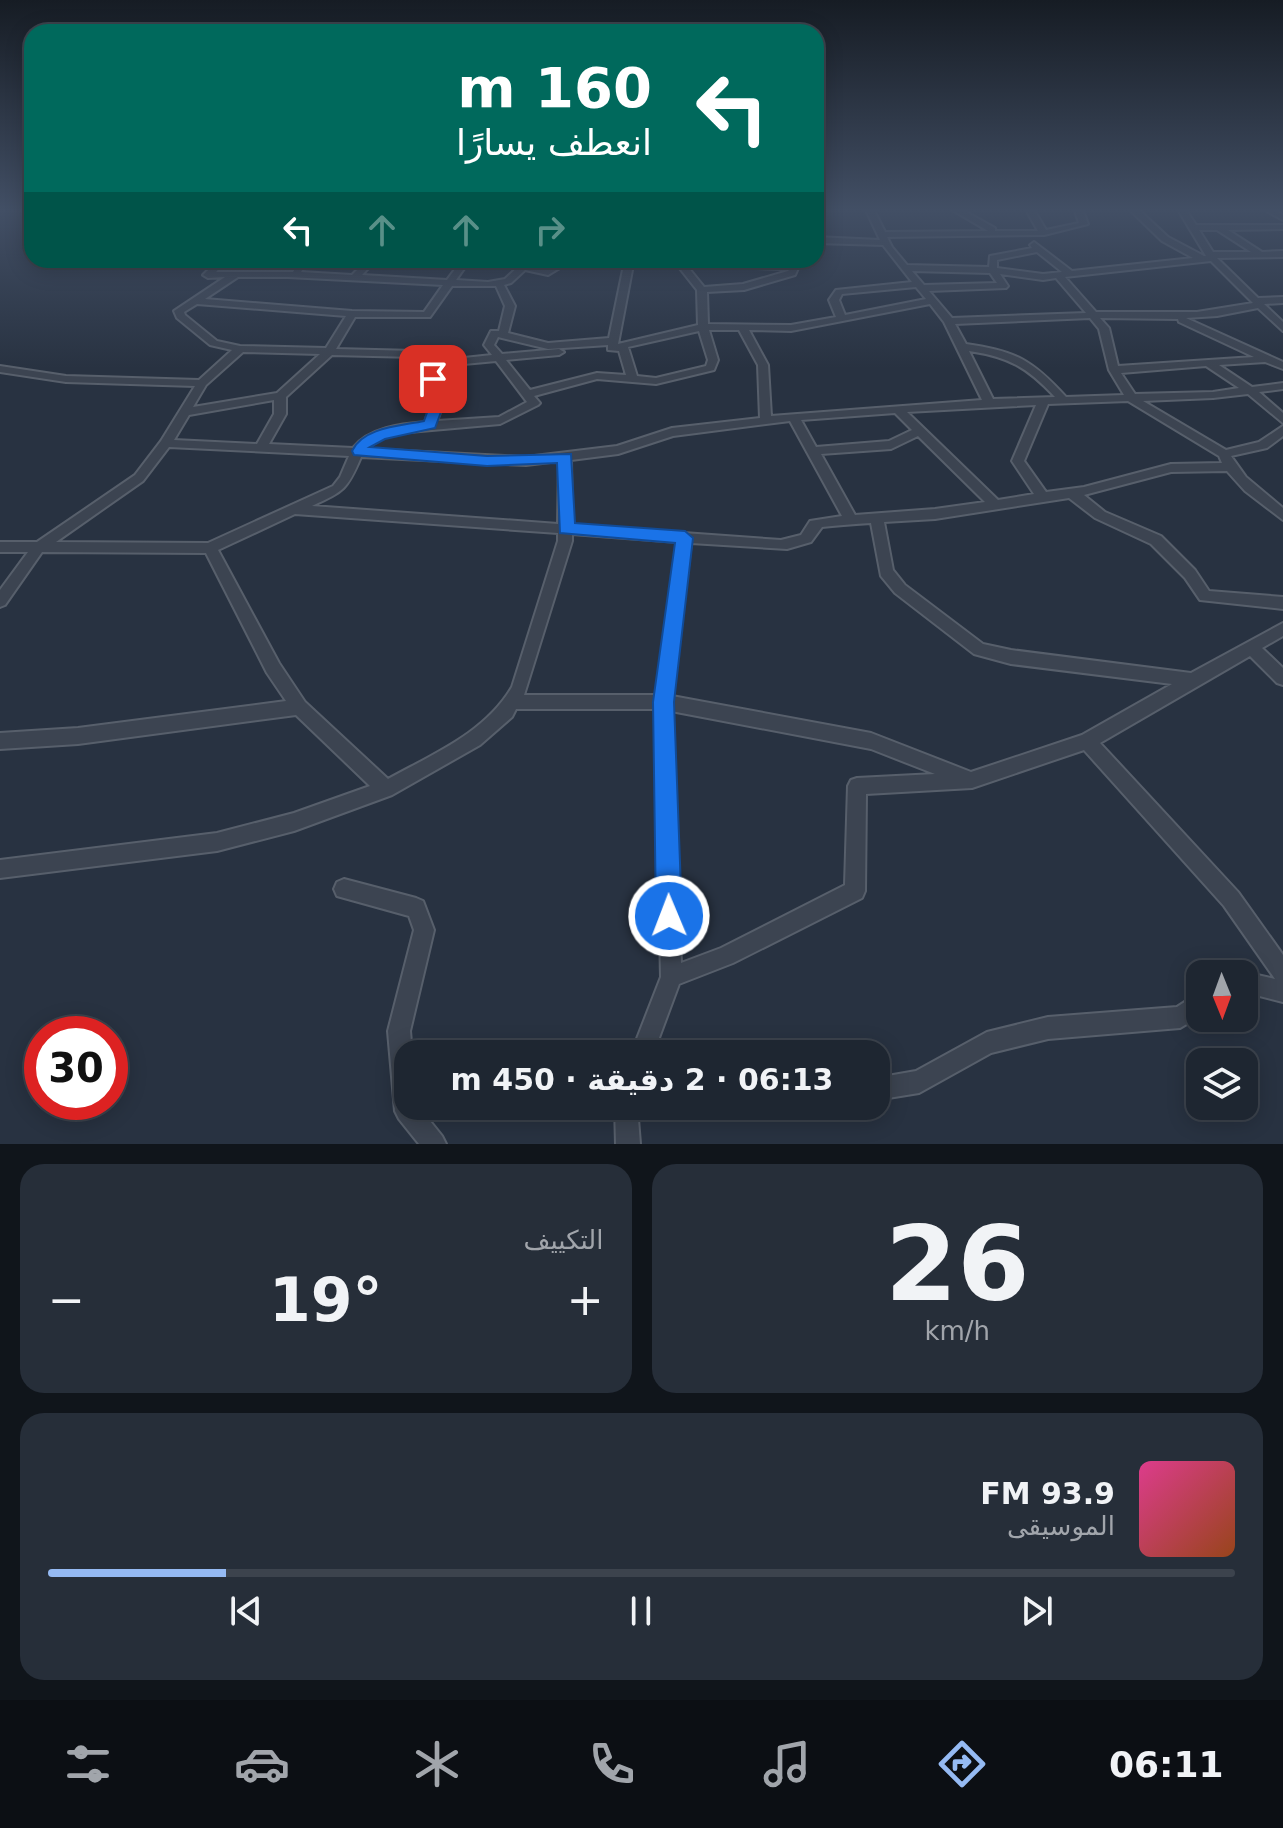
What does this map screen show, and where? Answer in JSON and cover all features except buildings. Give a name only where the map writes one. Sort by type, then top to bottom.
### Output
[{"type":"street","points":[[900,261],[949,321],[989,403]]},
{"type":"street","points":[[841,318],[834,300],[839,292],[920,286],[1003,286],[993,270],[993,261]]},
{"type":"street","points":[[1051,261],[1104,328],[1114,370],[1132,399],[1226,461],[1283,515]]},
{"type":"street","points":[[905,268],[993,270],[1033,277],[1173,261]]},
{"type":"street","points":[[1213,261],[1283,328]]},
{"type":"street","points":[[215,268],[208,275],[295,275],[499,284],[522,268]]},
{"type":"street","points":[[295,275],[299,268]]},
{"type":"street","points":[[354,278],[364,268]]},
{"type":"street","points":[[196,301],[352,314],[427,315],[461,268]]},
{"type":"street","points":[[528,268],[548,272],[555,268]]},
{"type":"street","points":[[597,376],[618,348],[628,268]]},
{"type":"street","points":[[528,394],[597,376],[632,377],[646,382],[677,379],[710,368],[713,360],[703,327],[702,290],[684,268]]},
{"type":"street","points":[[702,290],[744,287],[792,273],[794,268]]},
{"type":"street","points":[[234,276],[179,311],[180,316],[214,343],[240,349],[415,354],[449,359],[499,360],[550,349],[618,348],[703,327],[791,328],[933,301]]},
{"type":"street","points":[[499,284],[510,306],[503,333]]},
{"type":"street","points":[[949,321],[1028,321],[1095,315],[1223,315],[1257,303],[1283,300]]},
{"type":"street","points":[[184,412],[280,396],[329,352],[352,314]]},
{"type":"street","points":[[1176,317],[1283,366]]},
{"type":"street","points":[[742,327],[763,365],[766,421]]},
{"type":"street","points":[[0,547],[210,548],[343,484],[362,445],[380,435],[430,425],[503,419],[534,403],[489,345],[491,336],[503,333],[550,349]]},
{"type":"street","points":[[962,347],[1001,352],[1025,362],[1064,401]]},
{"type":"street","points":[[618,348],[632,377]]},
{"type":"street","points":[[0,601],[38,548],[129,487],[166,443],[202,383],[240,349]]},
{"type":"street","points":[[430,425],[440,396],[433,379],[449,359]]},
{"type":"street","points":[[1114,370],[1264,359]]},
{"type":"street","points":[[1206,362],[1251,391],[1283,419]]},
{"type":"street","points":[[0,369],[66,379],[202,383]]},
{"type":"street","points":[[166,443],[359,451],[487,461],[565,458],[618,450],[672,432],[794,417],[900,412],[989,403],[1132,399],[1283,386]]},
{"type":"street","points":[[261,448],[280,414],[280,396]]},
{"type":"street","points":[[1043,402],[1018,461],[1043,498]]},
{"type":"street","points":[[900,412],[996,505]]},
{"type":"street","points":[[794,417],[852,522]]},
{"type":"street","points":[[294,509],[781,545],[801,542],[808,537],[815,524],[877,520],[1043,498],[1171,468],[1226,461],[1263,445],[1283,430]]},
{"type":"street","points":[[813,451],[891,445],[920,431]]},
{"type":"street","points":[[0,869],[217,842],[294,822],[386,789],[474,740],[512,702],[519,689],[567,529],[565,458]]},
{"type":"street","points":[[1072,493],[1100,515],[1156,540],[1190,574],[1205,596],[1283,603]]},
{"type":"street","points":[[877,520],[886,572],[900,589],[979,649],[1011,657],[1191,680]]},
{"type":"street","points":[[647,1040],[671,977],[663,702],[685,538]]},
{"type":"street","points":[[210,548],[273,668],[299,707],[386,789]]},
{"type":"street","points":[[671,977],[726,956],[855,891],[857,786],[972,780],[1087,741],[1283,629]]},
{"type":"street","points":[[1251,647],[1283,678]]},
{"type":"street","points":[[512,702],[663,702],[871,741],[972,780]]},
{"type":"street","points":[[0,741],[78,736],[299,707]]},
{"type":"street","points":[[1087,741],[1231,899],[1283,972]]},
{"type":"street","points":[[344,889],[416,908],[424,930],[399,1031],[407,1111],[434,1144]]},
{"type":"street","points":[[1258,985],[1283,991]]},
{"type":"street","points":[[890,1087],[919,1082],[987,1043],[1048,1028],[1180,1017],[1186,1013]]},
{"type":"street","points":[[627,1120],[628,1144]]},
{"type":"route","points":[[433,379],[432,385],[440,396],[430,425],[380,435],[362,445],[359,451],[487,461],[565,458],[567,529],[685,538],[663,702],[669,916]]}]
